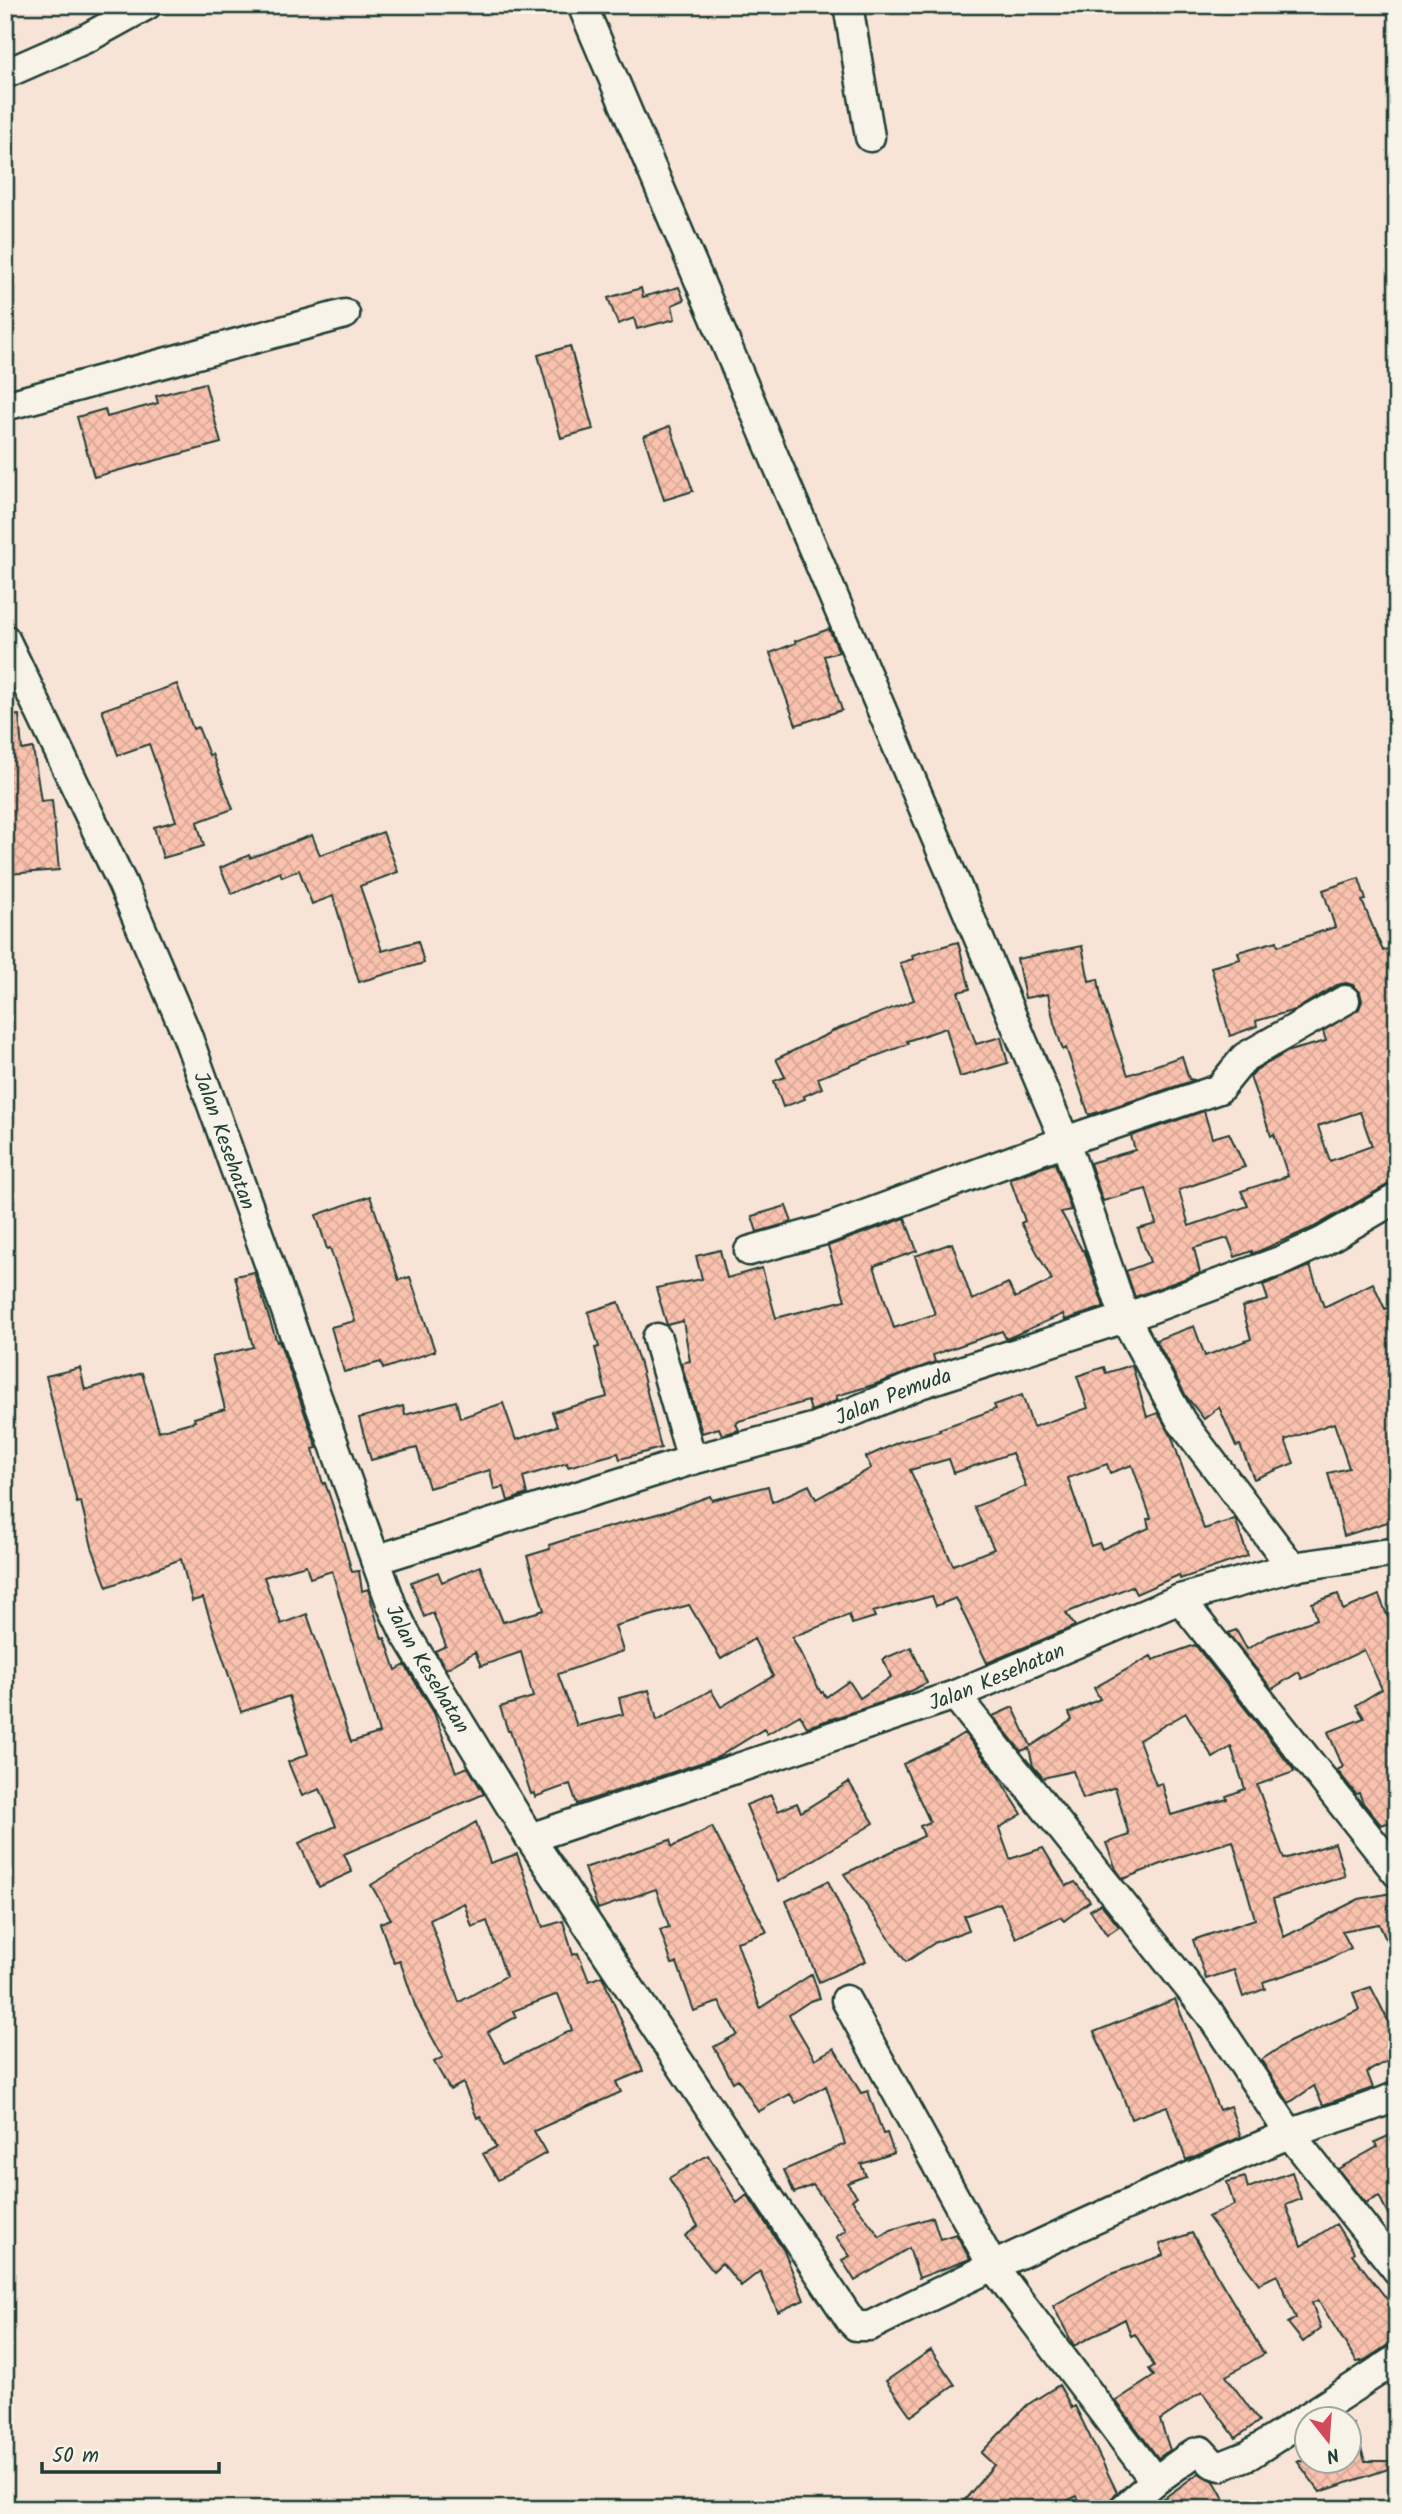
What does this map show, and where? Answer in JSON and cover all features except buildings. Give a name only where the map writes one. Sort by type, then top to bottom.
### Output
[{"type":"street","points":[[5,74],[87,38],[148,5]]},
{"type":"street","points":[[582,5],[1065,1140],[1125,1318],[1181,1421],[1292,1567]]},
{"type":"street","points":[[848,5],[870,136]]},
{"type":"street","points":[[5,406],[345,314]]},
{"type":"street","name":"Jalan Kesehatan","points":[[5,639],[122,883],[187,1035],[391,1606],[530,1838],[955,1695],[1180,1600],[1292,1567],[1397,1552]]},
{"type":"street","points":[[749,1251],[821,1231],[1065,1140],[1220,1089],[1245,1057],[1345,1000]]},
{"type":"street","name":"Jalan Pemuda","points":[[375,1560],[692,1460],[816,1427],[920,1384],[1125,1318],[1283,1260],[1322,1242],[1397,1198]]},
{"type":"street","points":[[657,1338],[692,1460]]},
{"type":"street","points":[[1180,1600],[1397,1873]]},
{"type":"street","points":[[955,1695],[1210,2014],[1290,2134],[1397,2270]]},
{"type":"street","points":[[530,1838],[856,2326],[870,2326],[992,2265],[1120,2206],[1290,2134],[1370,2109],[1397,2096]]},
{"type":"street","points":[[846,2000],[992,2265],[1155,2481]]},
{"type":"street","points":[[1123,2509],[1155,2481],[1198,2451],[1205,2454],[1212,2463],[1221,2466],[1249,2455],[1397,2359]]}]
